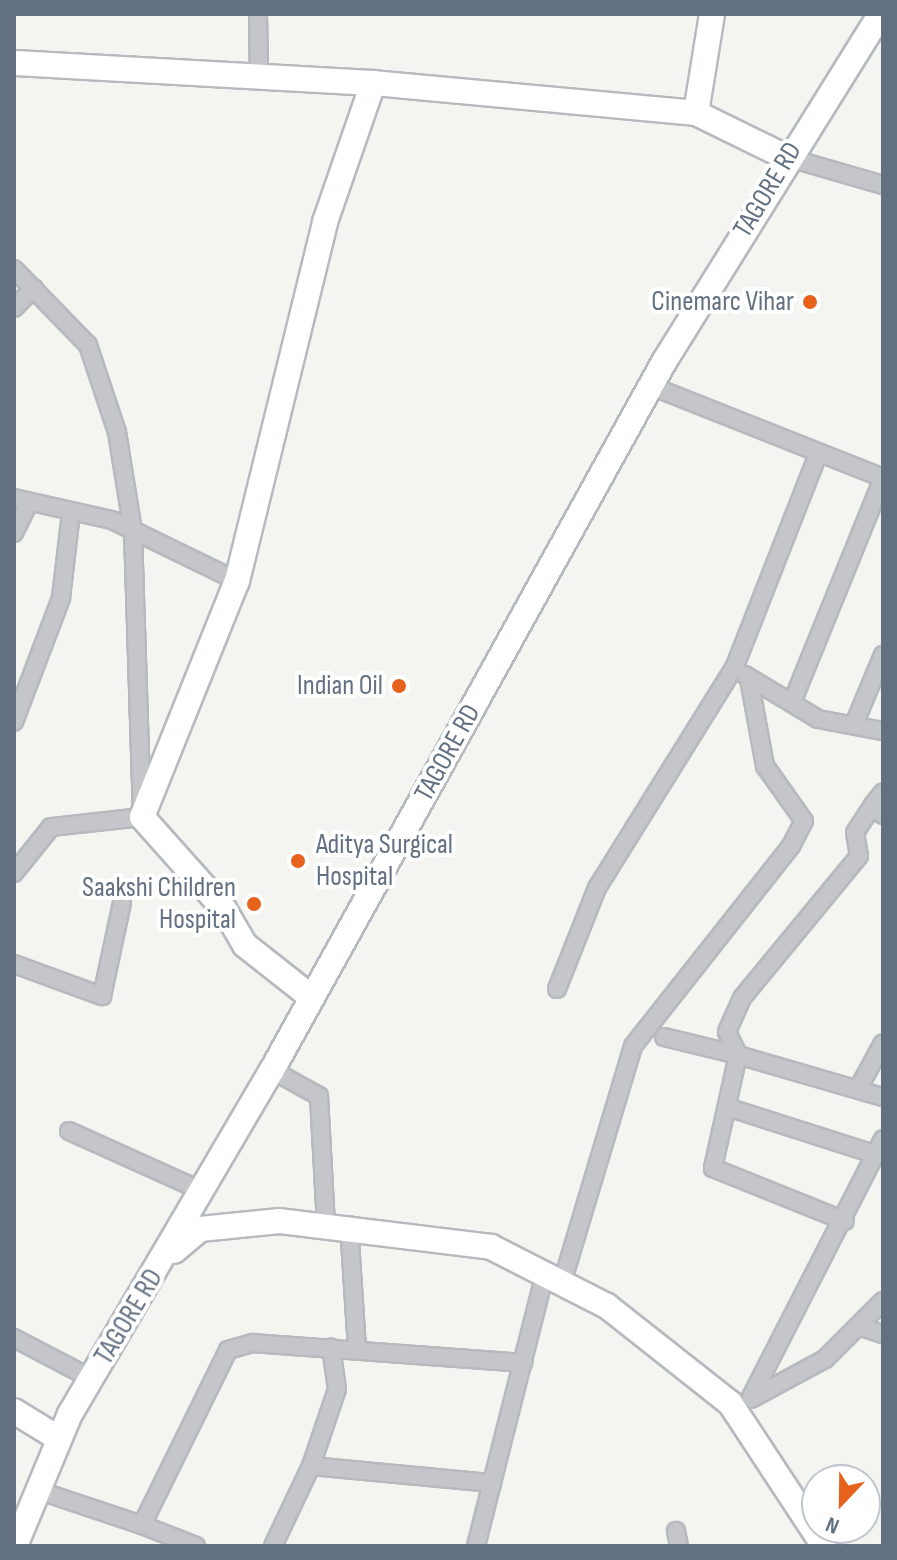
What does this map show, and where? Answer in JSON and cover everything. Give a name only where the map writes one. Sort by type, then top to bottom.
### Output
[{"type":"street","points":[[258,14],[259,80]]},
{"type":"street","points":[[696,113],[712,14]]},
{"type":"street","name":"TAGORE RD","points":[[15,1546],[58,1438],[272,1070],[651,386],[786,157],[881,14]]},
{"type":"street","points":[[14,63],[259,80],[373,83],[696,113],[786,157],[883,185]]},
{"type":"street","points":[[142,817],[237,581],[325,222],[373,83]]},
{"type":"street","points":[[14,269],[88,345],[117,432],[133,531],[142,817],[224,909],[245,945],[311,997]]},
{"type":"street","points":[[14,308],[34,288]]},
{"type":"street","points":[[651,386],[817,457],[883,478],[793,700]]},
{"type":"street","points":[[557,989],[597,888],[735,666],[817,457]]},
{"type":"street","points":[[14,533],[21,500],[133,531],[237,581]]},
{"type":"street","points":[[14,722],[61,598],[71,513]]},
{"type":"street","points":[[855,722],[883,655]]},
{"type":"street","points":[[735,666],[749,679],[793,700],[818,719],[855,722],[883,731]]},
{"type":"street","points":[[476,1546],[523,1363],[633,1046],[791,846],[804,821],[765,766],[749,679]]},
{"type":"street","points":[[845,1221],[713,1168],[716,1135],[730,1108],[738,1055],[727,1032],[742,998],[859,856],[855,833],[880,804]]},
{"type":"street","points":[[14,873],[51,827],[142,817]]},
{"type":"street","points":[[14,964],[102,996],[122,903]]},
{"type":"street","points":[[664,1037],[875,1091],[883,1043]]},
{"type":"street","points":[[272,1070],[319,1096],[357,1348]]},
{"type":"street","points":[[730,1108],[880,1147],[845,1221],[740,1401]]},
{"type":"street","points":[[69,1131],[202,1191]]},
{"type":"street","points":[[163,1260],[200,1229],[338,1225],[491,1247],[607,1306],[740,1401],[824,1546]]},
{"type":"street","points":[[740,1401],[825,1359],[861,1327],[883,1301]]},
{"type":"street","points":[[861,1327],[883,1334]]},
{"type":"street","points":[[14,1338],[92,1379]]},
{"type":"street","points":[[142,1525],[228,1350],[253,1343],[357,1348],[523,1363]]},
{"type":"street","points":[[273,1546],[311,1466],[335,1400],[331,1347]]},
{"type":"street","points":[[14,1411],[58,1438]]},
{"type":"street","points":[[311,1466],[492,1483]]},
{"type":"street","points":[[37,1490],[196,1546]]},
{"type":"place","name":"Cinemarc Vihar","points":[[810,302]]},
{"type":"place","name":"Indian Oil","points":[[399,686]]},
{"type":"place","name":"Aditya Surgical Hospital","points":[[298,861]]},
{"type":"place","name":"Saakshi Children Hospital","points":[[254,904]]}]
